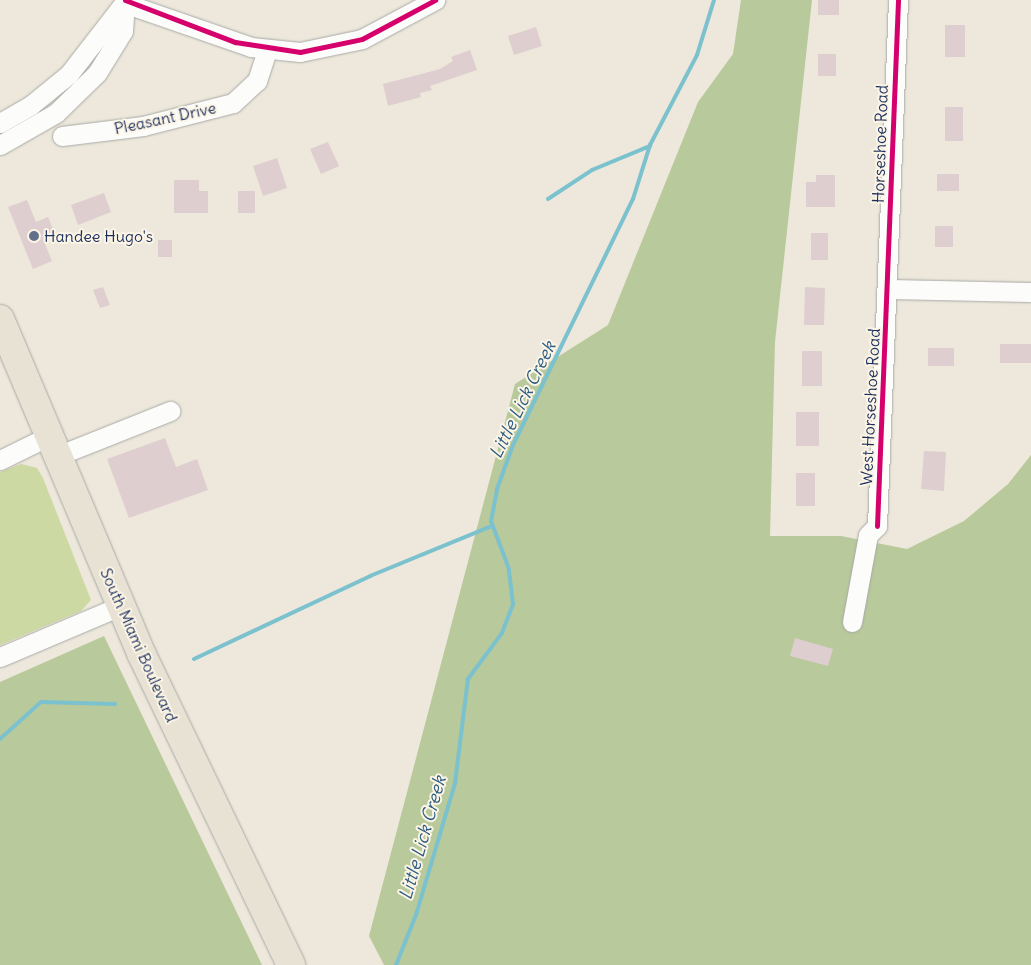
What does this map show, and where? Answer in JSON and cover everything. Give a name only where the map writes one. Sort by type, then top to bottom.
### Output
[{"type":"highway","name":"South Miami Boulevard","points":[[0,319],[120,606],[291,965]]},
{"type":"street","points":[[125,1],[267,50],[300,52],[349,44],[435,0]]},
{"type":"street","name":"Horseshoe Road","points":[[888,289],[898,0]]},
{"type":"street","points":[[0,123],[32,105],[69,74],[125,1]]},
{"type":"street","points":[[0,145],[56,113],[97,73],[123,31],[125,1]]},
{"type":"street","name":"Pleasant Drive","points":[[62,136],[143,126],[233,103],[257,81],[267,50]]},
{"type":"street","points":[[888,289],[1031,292]]},
{"type":"street","name":"West Horseshoe Road","points":[[852,622],[868,535],[877,526],[888,289]]},
{"type":"street","points":[[0,460],[170,411]]},
{"type":"street","points":[[0,657],[120,606]]},
{"type":"green space","points":[[741,0],[812,0],[775,342],[770,536],[841,536],[907,549],[964,521],[1008,484],[1031,455],[1031,965],[384,965],[369,936],[515,384],[608,325],[698,102],[733,54]]},
{"type":"green space","points":[[21,464],[37,468],[43,478],[91,600],[81,611],[0,645],[0,472]]},
{"type":"green space","points":[[104,636],[262,965],[0,965],[0,682]]},
{"type":"building","points":[[818,0],[839,0],[839,15],[818,15]]},
{"type":"building","points":[[945,25],[965,25],[965,57],[945,57]]},
{"type":"building","points":[[536,27],[542,46],[514,55],[508,36]]},
{"type":"building","points":[[470,50],[477,70],[430,86],[432,90],[420,93],[421,97],[388,106],[383,84],[440,69],[453,61],[451,57]]},
{"type":"building","points":[[818,54],[836,54],[836,76],[818,76]]},
{"type":"building","points":[[945,107],[963,107],[963,141],[945,141]]},
{"type":"building","points":[[328,142],[339,166],[321,174],[310,149]]},
{"type":"building","points":[[277,158],[287,188],[263,196],[253,166]]},
{"type":"building","points":[[937,174],[959,174],[959,191],[937,191]]},
{"type":"building","points":[[816,175],[835,175],[835,207],[806,207],[806,182],[816,182]]},
{"type":"building","points":[[174,180],[199,180],[199,191],[208,191],[208,213],[174,213]]},
{"type":"building","points":[[238,191],[255,191],[255,213],[238,213]]},
{"type":"building","points":[[104,193],[111,212],[78,225],[71,205]]},
{"type":"building","name":"Handee Hugo's","points":[[27,200],[36,222],[48,217],[55,234],[43,239],[52,261],[33,269],[8,207]]},
{"type":"building","points":[[935,226],[953,226],[953,247],[935,247]]},
{"type":"building","points":[[811,233],[828,233],[828,260],[811,260]]},
{"type":"building","points":[[158,240],[172,240],[172,257],[158,257]]},
{"type":"building","points":[[103,287],[110,305],[100,308],[93,290]]},
{"type":"building","points":[[805,287],[825,288],[824,325],[804,325]]},
{"type":"building","points":[[1000,344],[1031,344],[1031,363],[1000,363]]},
{"type":"building","points":[[928,348],[954,348],[954,366],[928,366]]},
{"type":"building","points":[[802,351],[822,351],[822,386],[802,386]]},
{"type":"building","points":[[796,412],[819,412],[819,446],[796,446]]},
{"type":"building","points":[[165,438],[176,467],[197,459],[208,490],[129,518],[107,459]]},
{"type":"building","points":[[924,451],[946,452],[944,491],[921,489]]},
{"type":"building","points":[[796,473],[815,473],[815,506],[796,506]]},
{"type":"building","points":[[795,638],[833,649],[828,666],[790,656]]},
{"type":"waterway","name":"Little Lick Creek","points":[[396,965],[416,915],[455,783],[468,679],[502,633],[513,604],[509,569],[491,521],[497,489],[513,445],[633,199],[650,145],[697,55],[714,0]]},
{"type":"waterway","points":[[548,199],[592,170],[650,146]]},
{"type":"waterway","points":[[194,659],[370,576],[492,526]]},
{"type":"waterway","points":[[0,739],[41,702],[115,704]]},
{"type":"cycle path","points":[[125,0],[235,42],[300,52],[362,39],[435,0]]},
{"type":"cycle path","points":[[877,526],[898,0]]},
{"type":"place","name":"Handee Hugo's","points":[[34,236]]}]
